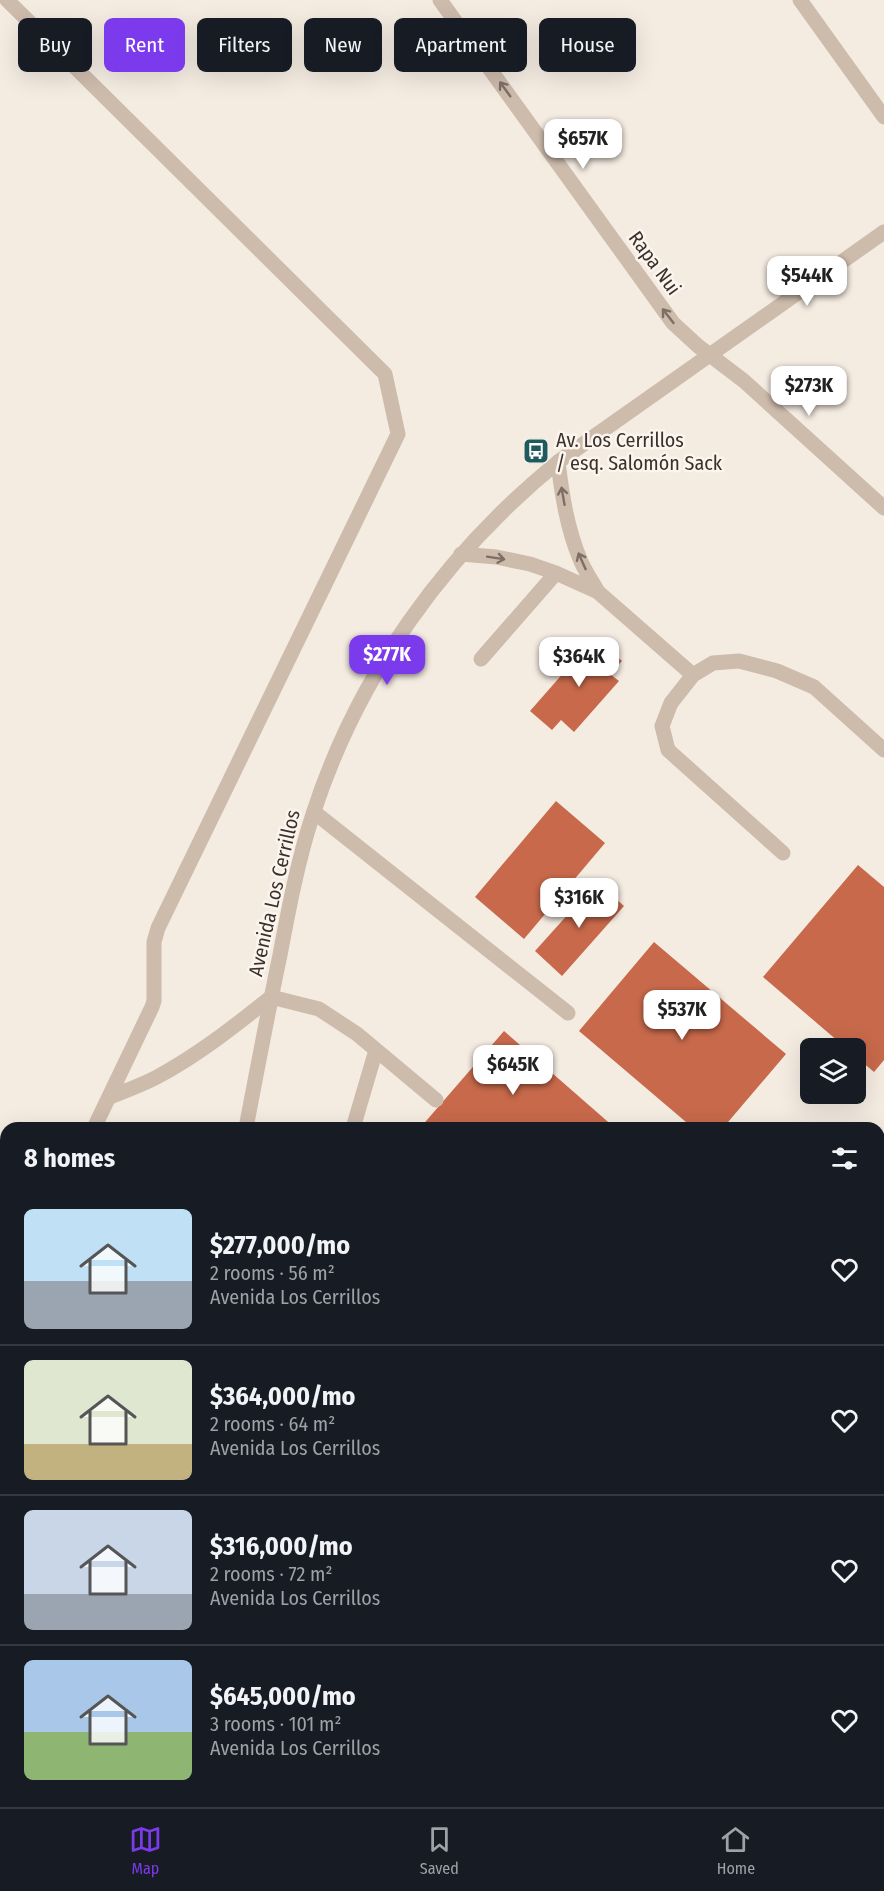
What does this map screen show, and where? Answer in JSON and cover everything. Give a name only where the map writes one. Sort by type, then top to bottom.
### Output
[{"type":"street","points":[[7,0],[385,374],[398,434],[158,928],[154,942],[154,1001],[149,1016],[97,1122]]},
{"type":"street","name":"Rapa Nui","points":[[440,0],[662,309],[686,336],[744,381],[884,508]]},
{"type":"street","points":[[800,0],[884,117]]},
{"type":"street","name":"Avenida Los Cerrillos","points":[[247,1122],[294,884],[314,812],[332,763],[354,714],[374,676],[420,605],[489,523],[522,491],[558,462],[884,232]]},
{"type":"street","points":[[558,462],[569,528],[580,560],[598,592]]},
{"type":"street","points":[[462,554],[496,557],[530,564],[598,592],[693,675]]},
{"type":"street","points":[[481,659],[556,573]]},
{"type":"street","points":[[783,853],[668,750],[662,726],[671,704],[693,675],[713,663],[739,661],[777,671],[814,687],[884,750]]},
{"type":"street","points":[[314,812],[568,1013]]},
{"type":"street","points":[[110,1097],[156,1078],[184,1061],[223,1036],[271,997],[319,1009],[357,1034],[435,1100]]},
{"type":"street","points":[[355,1122],[376,1050]]},
{"type":"building","points":[[595,637],[622,661],[610,674],[619,681],[574,732],[561,720],[552,730],[530,711]]},
{"type":"building","points":[[556,801],[605,843],[524,939],[475,897]]},
{"type":"building","points":[[858,865],[884,887],[884,1060],[874,1072],[866,1065],[866,1038],[834,1038],[763,977]]},
{"type":"building","points":[[597,882],[624,906],[562,976],[535,951]]},
{"type":"building","points":[[654,942],[786,1054],[728,1122],[686,1122],[579,1031]]},
{"type":"building","points":[[504,1031],[608,1122],[425,1122]]},
{"type":"place","name":"Av. Los Cerrillos / esq. Salomón Sack","points":[[536,451]]}]
